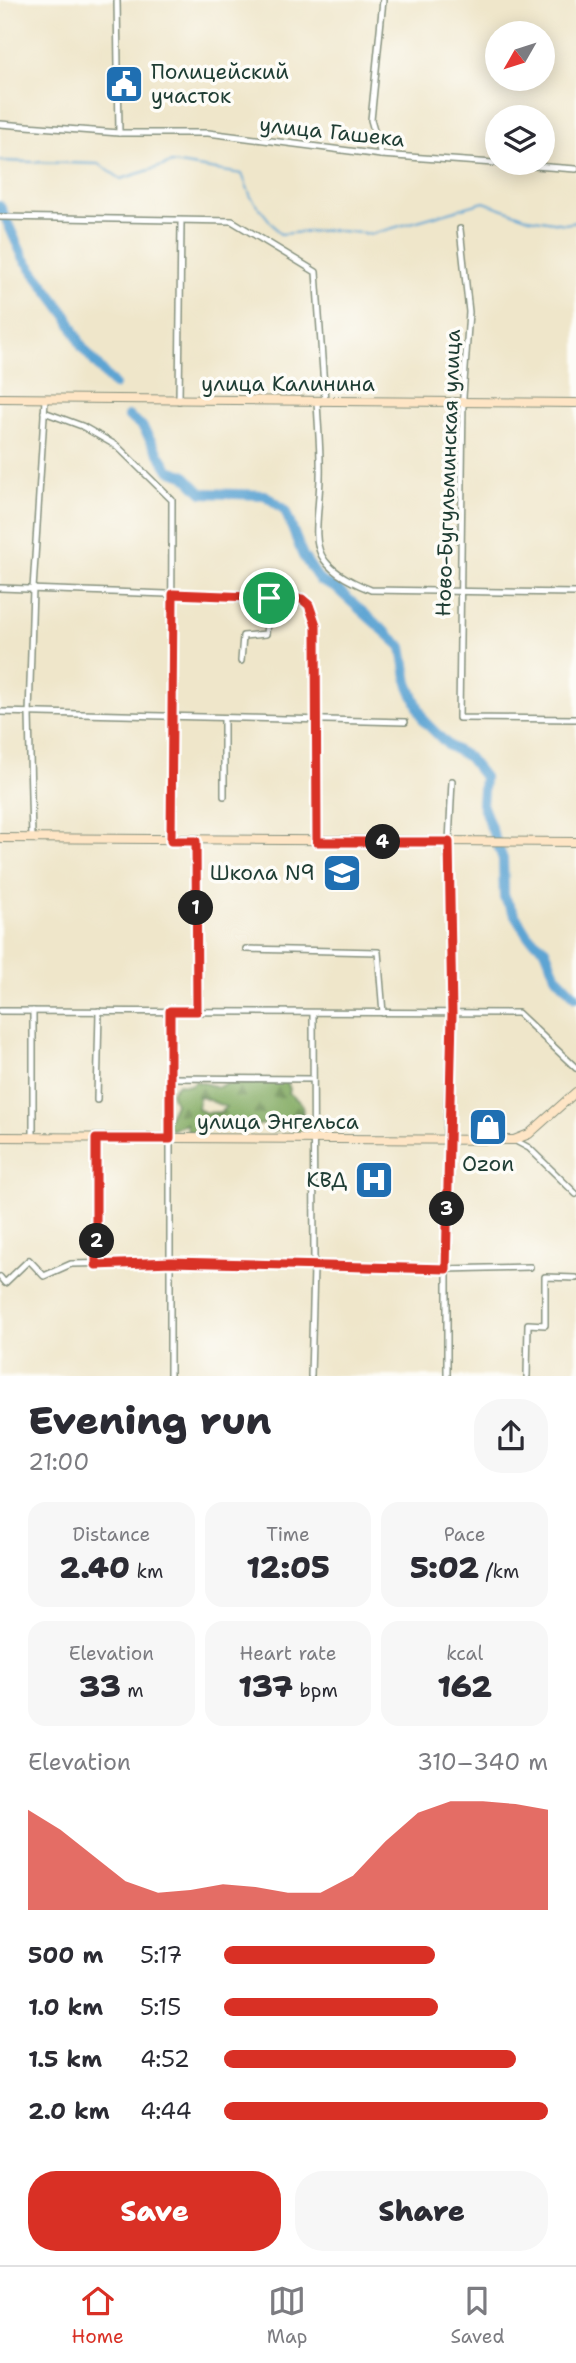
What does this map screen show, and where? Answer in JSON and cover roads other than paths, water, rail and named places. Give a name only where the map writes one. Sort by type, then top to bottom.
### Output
[{"type":"street","points":[[117,0],[118,133]]},
{"type":"street","points":[[381,155],[371,120],[374,62],[380,43],[383,0]]},
{"type":"street","name":"улица Гашека","points":[[0,124],[118,133],[208,133],[381,155],[576,169]]},
{"type":"street","points":[[0,217],[181,223],[232,221],[316,272],[321,476],[315,539],[327,564],[343,579],[371,590],[576,593]]},
{"type":"street","points":[[179,401],[181,223]]},
{"type":"street","name":"Ново-Бугульминская улица","points":[[460,229],[469,312],[463,403],[458,591],[459,718],[576,719]]},
{"type":"street","name":"улица Калинина","points":[[0,398],[576,403]]},
{"type":"street","points":[[32,837],[29,715],[33,589],[45,400]]},
{"type":"street","points":[[44,412],[82,426],[117,446],[172,500],[171,841]]},
{"type":"street","points":[[0,588],[302,599],[309,605],[316,625],[317,842]]},
{"type":"street","points":[[241,661],[243,636],[266,634],[269,598]]},
{"type":"street","points":[[0,712],[29,715],[405,722]]},
{"type":"street","points":[[224,719],[224,796]]},
{"type":"street","points":[[447,1376],[447,1138],[452,1015],[449,842],[452,781]]},
{"type":"street","points":[[0,838],[576,842]]},
{"type":"street","points":[[196,841],[197,1011]]},
{"type":"street","points":[[246,949],[377,952],[383,1013]]},
{"type":"street","points":[[0,1011],[452,1015],[518,1013],[576,1068]]},
{"type":"street","points":[[33,1011],[33,1137]]},
{"type":"street","points":[[170,1011],[170,1376]]},
{"type":"street","points":[[97,1100],[99,1012]]},
{"type":"street","points":[[312,1376],[313,1013]]},
{"type":"street","points":[[170,1078],[312,1079]]},
{"type":"street","points":[[514,1140],[529,1134],[576,1092]]},
{"type":"street","name":"улица Энгельса","points":[[0,1137],[514,1140]]},
{"type":"street","points":[[96,1139],[96,1265]]},
{"type":"street","points":[[514,1140],[538,1155],[576,1194]]},
{"type":"street","points":[[0,1277],[5,1283],[30,1260],[44,1276],[71,1264],[171,1262],[314,1268],[530,1267]]},
{"type":"street","points":[[527,1376],[528,1324],[545,1325],[545,1277],[576,1278]]},
{"type":"waterway","points":[[0,161],[99,164],[121,179],[172,163],[242,174],[251,197],[280,234],[330,230],[372,234],[484,202],[529,218],[565,224],[576,222]]},
{"type":"waterway","points":[[0,206],[23,257],[67,316],[82,347],[114,385]]},
{"type":"waterway","points":[[128,416],[142,426],[169,470],[184,475],[202,493],[265,495],[285,510],[303,556],[320,581],[336,588],[402,647],[408,683],[424,721],[449,746],[468,757],[484,777],[482,804],[503,859],[504,897],[528,936],[545,949],[556,976],[576,997]]},
{"type":"place","name":"Полицейский участок","points":[[124,84]]},
{"type":"place","name":"Школа N9","points":[[342,873]]},
{"type":"place","name":"Ozon","points":[[488,1127]]},
{"type":"place","name":"КВД","points":[[374,1180]]}]
